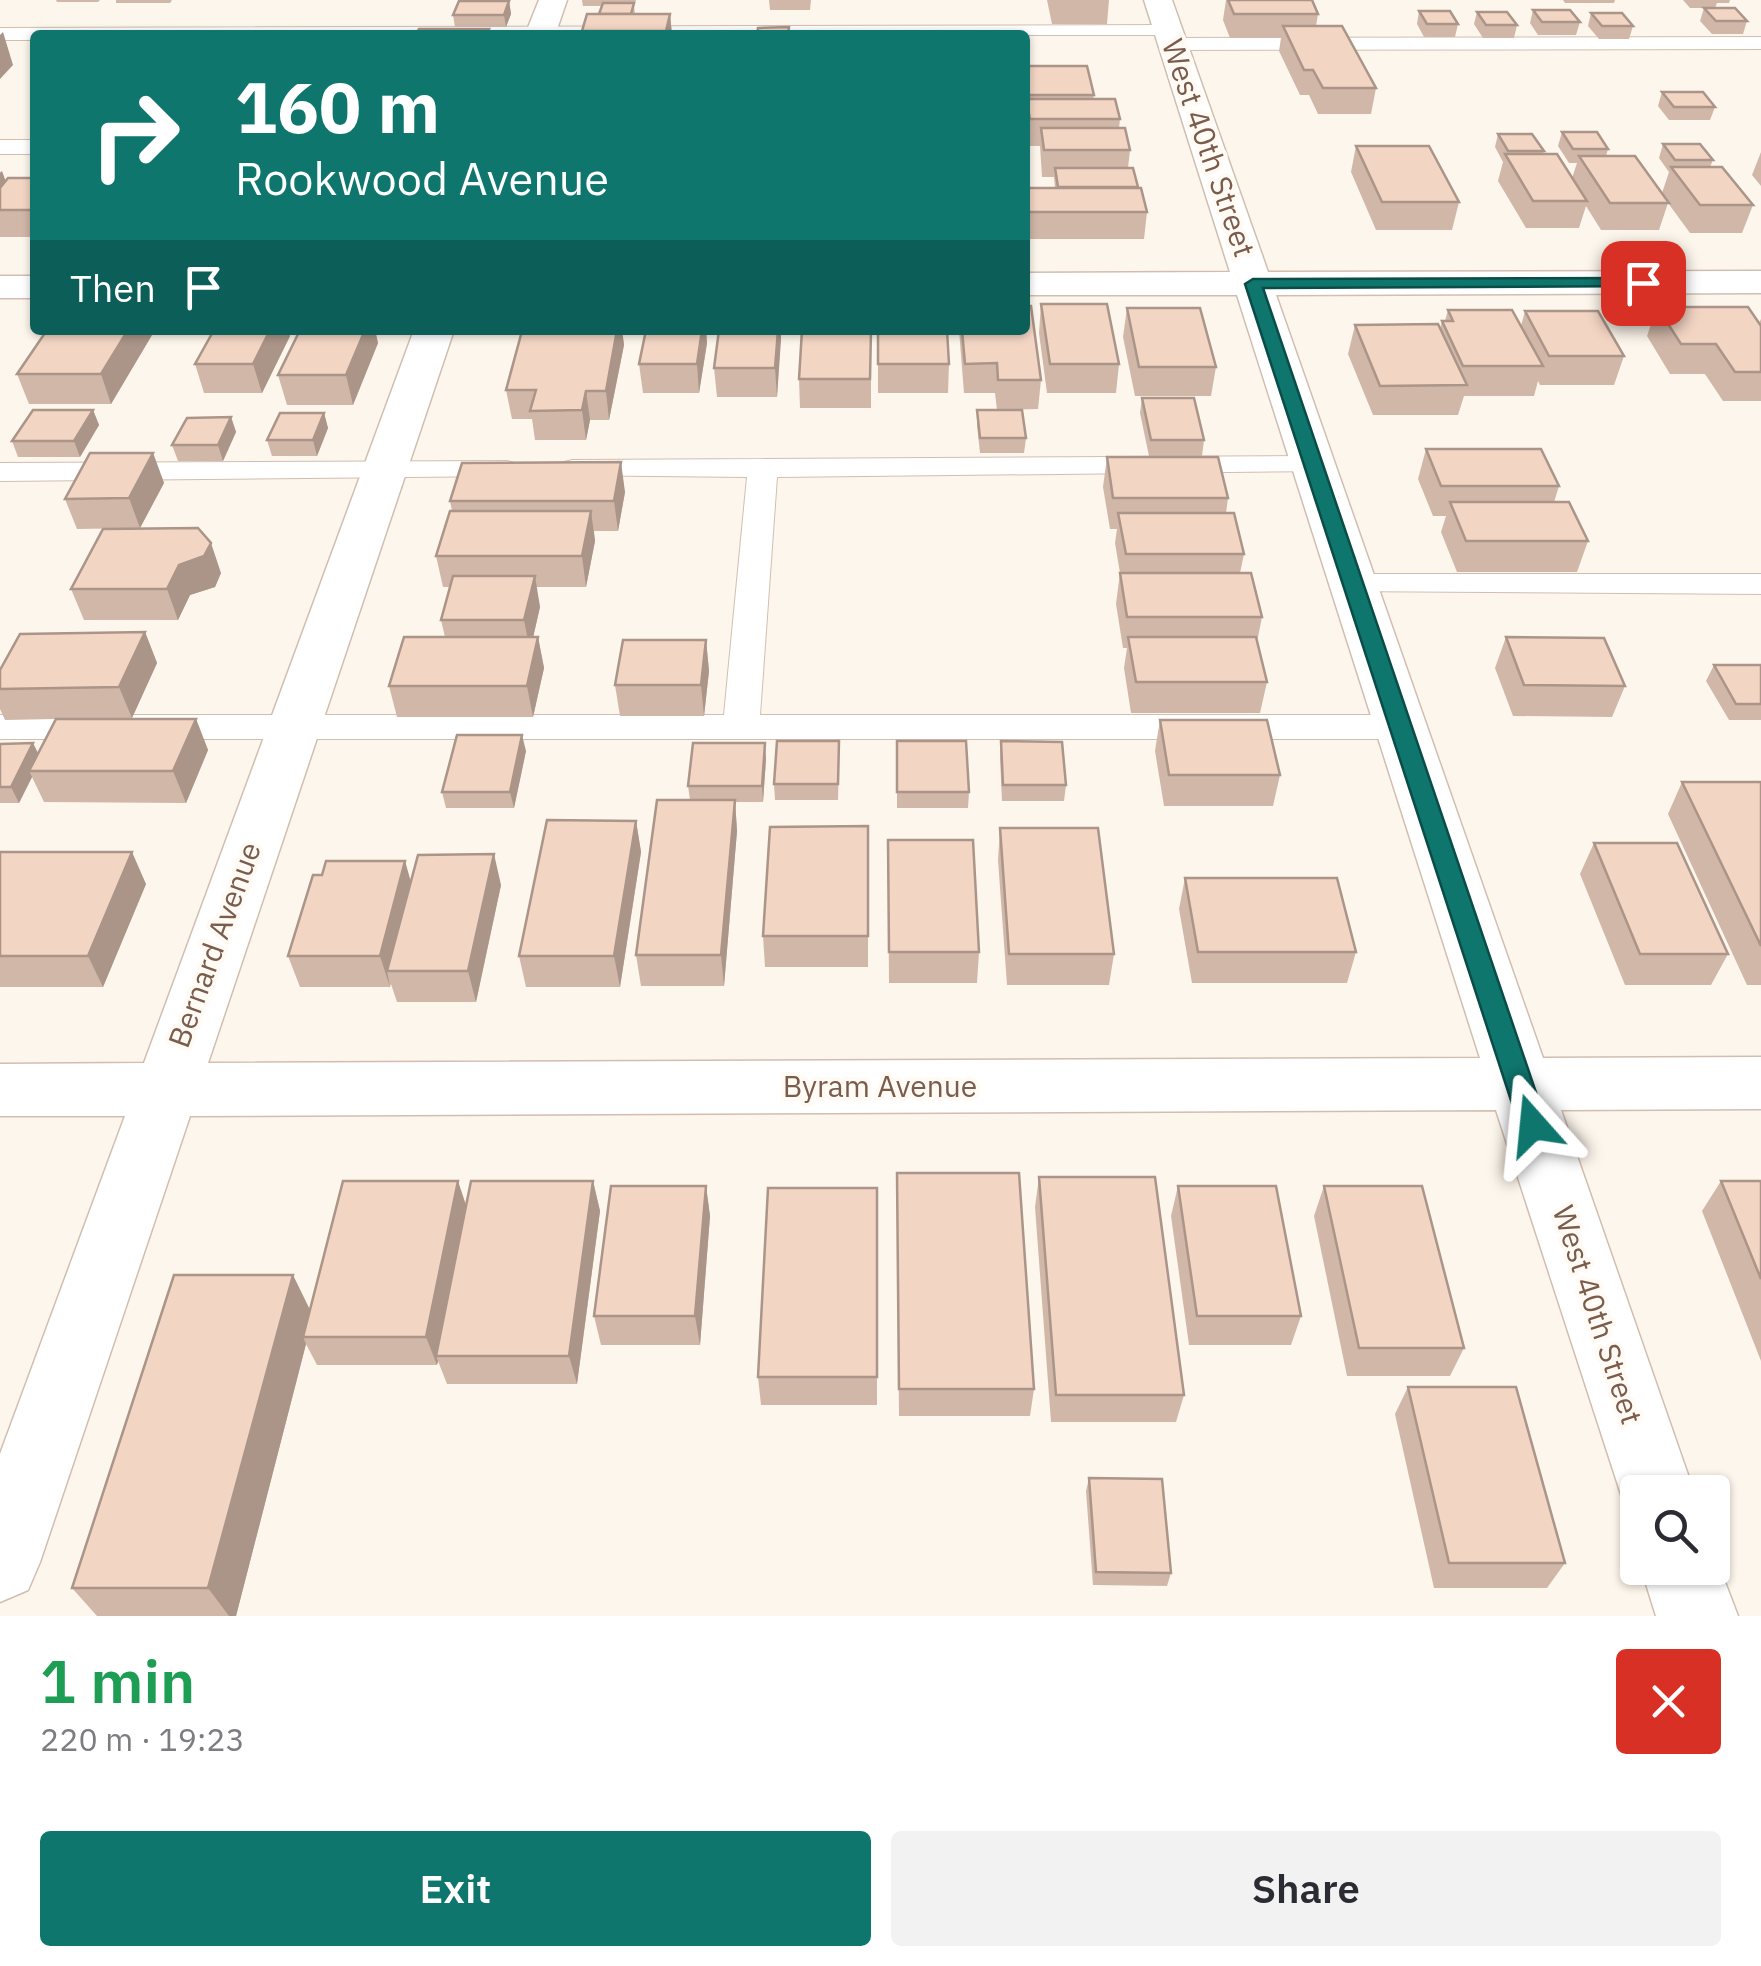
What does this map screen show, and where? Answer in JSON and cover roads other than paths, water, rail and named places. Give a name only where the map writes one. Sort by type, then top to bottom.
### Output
[{"type":"street","points":[[541,30],[552,0]]},
{"type":"street","name":"West 40th Street","points":[[1167,25],[1650,1475]]},
{"type":"street","points":[[1030,284],[1761,282]]},
{"type":"street","points":[[0,287],[30,286]]},
{"type":"street","name":"Bernard Avenue","points":[[0,1562],[432,335]]},
{"type":"street","name":"Byram Avenue","points":[[0,1090],[1761,1083]]},
{"type":"street","points":[[1687,1585],[1697,1616]]},
{"type":"lane","points":[[968,30],[1167,25],[1761,43]]},
{"type":"lane","points":[[0,34],[30,34]]},
{"type":"lane","points":[[0,147],[30,147]]},
{"type":"lane","points":[[0,472],[1314,465]]},
{"type":"lane","points":[[741,727],[763,468]]},
{"type":"lane","points":[[1353,584],[1761,584]]},
{"type":"lane","points":[[0,728],[1401,727]]}]
